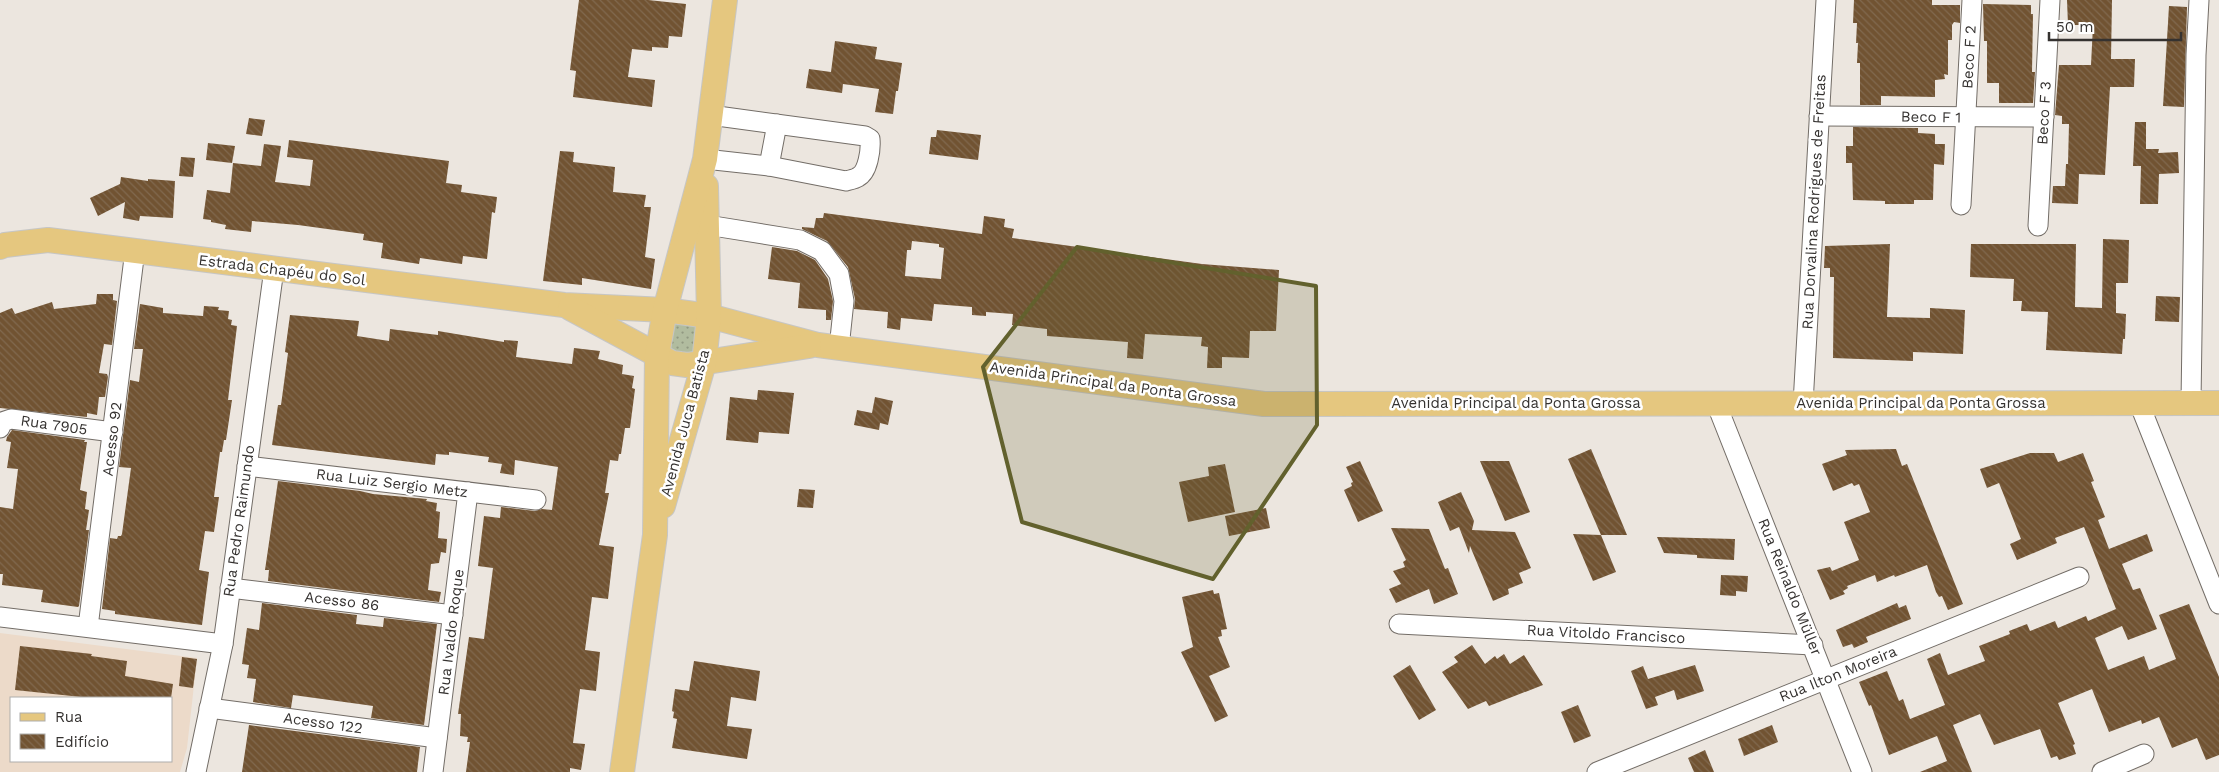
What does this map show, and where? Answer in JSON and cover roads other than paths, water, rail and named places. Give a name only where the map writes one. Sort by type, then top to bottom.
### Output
[{"type":"main road","name":"Avenida Juca Batista","points":[[655,535],[704,363],[709,316],[705,159],[725,0]]},
{"type":"main road","name":"Avenida Juca Batista","points":[[622,772],[655,535],[657,355],[665,310],[705,159]]},
{"type":"main road","name":"Estrada Chapéu do Sol","points":[[0,247],[48,240],[564,304],[665,310],[709,316]]},
{"type":"main road","name":"Estrada Chapéu do Sol","points":[[564,304],[657,355]]},
{"type":"main road","name":"Avenida Principal da Ponta Grossa","points":[[709,316],[828,346],[1264,404],[2219,403]]},
{"type":"main road","name":"Avenida Principal da Ponta Grossa","points":[[657,355],[672,363],[687,365],[828,346]]},
{"type":"street","name":"Rua Dorvalina Rodrigues de Freitas","points":[[1803,404],[1826,0]]},
{"type":"street","name":"Beco F 2","points":[[1961,205],[1972,0]]},
{"type":"street","name":"Beco F 3","points":[[2038,226],[2050,0]]},
{"type":"street","points":[[2191,403],[2196,55],[2200,0]]},
{"type":"street","points":[[705,159],[769,166],[846,181],[857,178],[863,173],[870,148],[870,139],[865,136],[710,115]]},
{"type":"street","name":"Beco F 1","points":[[1818,116],[2044,117]]},
{"type":"street","points":[[769,166],[777,124]]},
{"type":"street","points":[[707,226],[800,240],[822,251],[839,274],[844,302],[828,346]]},
{"type":"street","name":"Acesso 92","points":[[88,627],[135,250]]},
{"type":"street","name":"Rua Pedro Raimundo","points":[[196,772],[222,644],[274,269]]},
{"type":"street","points":[[2139,402],[2219,604]]},
{"type":"street","name":"Rua Reinaldo Müller","points":[[1716,403],[1862,772]]},
{"type":"street","name":"Rua 7905","points":[[0,428],[2,422],[11,419],[113,432]]},
{"type":"street","name":"Rua Luiz Sergio Metz","points":[[247,466],[536,500]]},
{"type":"street","name":"Rua Ivaldo Roque","points":[[433,772],[468,492]]},
{"type":"street","name":"Rua Ilton Moreira","points":[[1597,772],[2079,577]]},
{"type":"street","name":"Acesso 86","points":[[230,588],[453,615]]},
{"type":"street","points":[[0,617],[222,644]]},
{"type":"street","name":"Rua Vitoldo Francisco","points":[[1399,624],[1813,645]]},
{"type":"street","name":"Acesso 122","points":[[209,708],[437,738]]},
{"type":"street","points":[[2102,772],[2144,754]]}]
